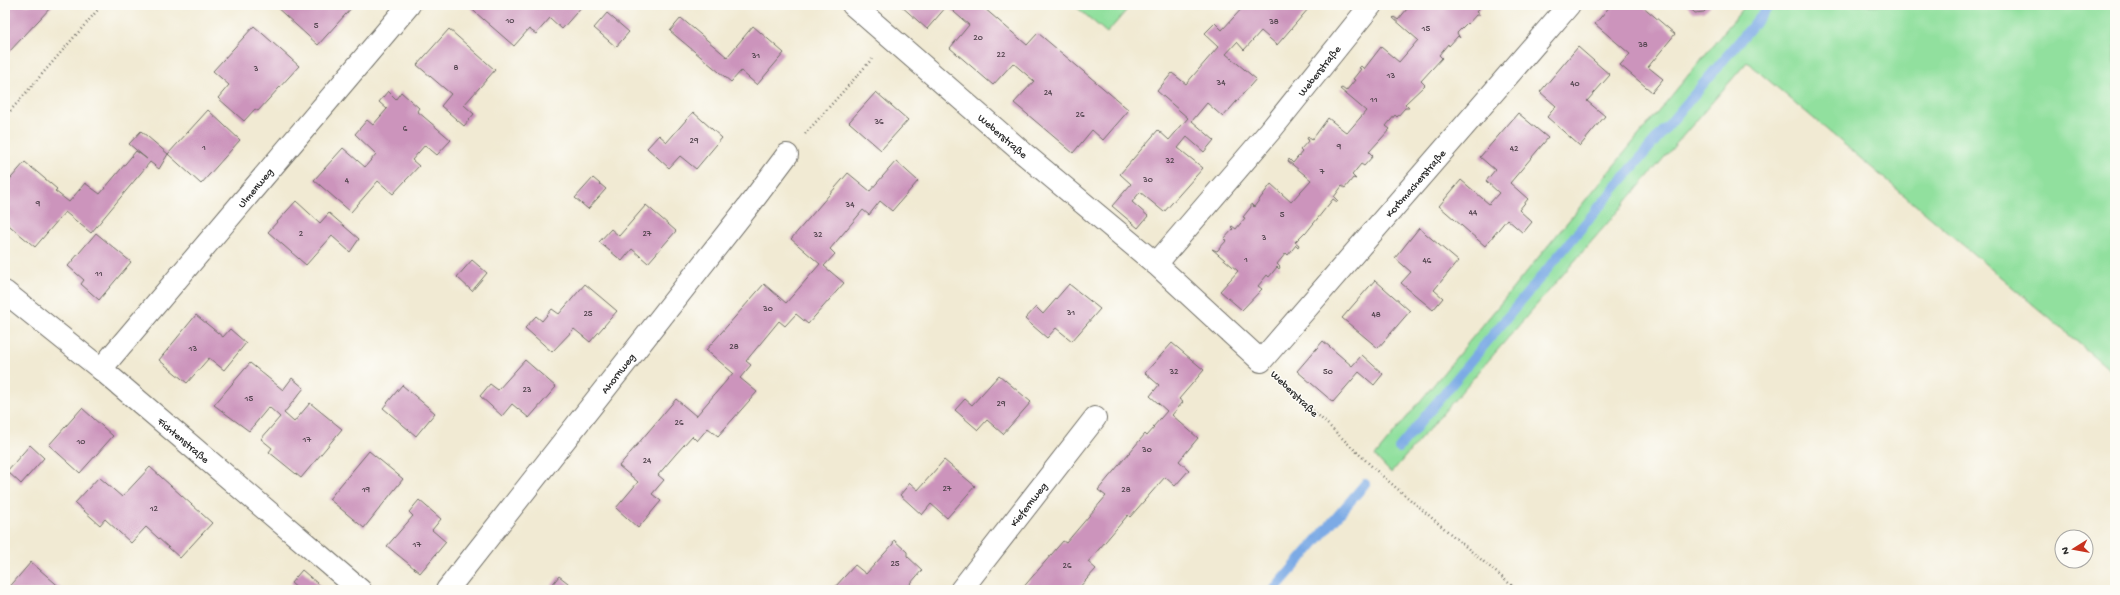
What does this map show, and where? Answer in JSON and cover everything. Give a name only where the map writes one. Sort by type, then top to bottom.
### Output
[{"type":"street","name":"Ulmenweg","points":[[101,369],[409,5]]},
{"type":"street","name":"Weberstraße","points":[[853,5],[1022,152],[1156,264],[1261,361]]},
{"type":"street","name":"Weberstraße","points":[[1156,264],[1270,131],[1371,5]]},
{"type":"street","name":"Korbmacherstraße","points":[[1261,361],[1569,5]]},
{"type":"street","name":"Ahornweg","points":[[447,590],[754,200],[787,155]]},
{"type":"street","name":"Fichtenstraße","points":[[5,292],[101,369],[360,590]]},
{"type":"street","name":"Kiefernweg","points":[[961,590],[1095,418]]},
{"type":"path","points":[[5,117],[102,5]]},
{"type":"path","points":[[787,155],[891,37]]},
{"type":"path","name":"Weberstraße","points":[[1261,361],[1380,474],[1517,590]]},
{"type":"green space","points":[[1074,5],[1131,5],[1107,33]]},
{"type":"green space","points":[[1746,5],[2115,5],[2115,374],[1747,62],[1391,473],[1375,456]]},
{"type":"building","points":[[5,5],[53,5],[8,53],[5,51]]},
{"type":"building","points":[[274,5],[354,5],[318,45]]},
{"type":"building","points":[[583,5],[562,29],[550,18],[536,34],[529,29],[514,46],[468,6]]},
{"type":"building","points":[[900,5],[986,5],[984,8],[1027,45],[1038,33],[1129,110],[1103,140],[1092,130],[1073,153],[1014,103],[1034,81],[1013,63],[993,85],[950,48],[969,25],[947,6],[927,29]]},
{"type":"building","points":[[1245,5],[1306,5],[1309,8],[1277,45],[1261,31],[1244,50],[1237,42],[1226,54],[1256,79],[1223,117],[1207,103],[1192,121],[1214,140],[1204,152],[1187,137],[1178,148],[1203,168],[1164,212],[1140,192],[1132,202],[1148,216],[1138,228],[1112,206],[1131,184],[1120,174],[1158,130],[1169,140],[1188,118],[1157,91],[1172,73],[1186,84],[1218,47],[1204,34],[1215,23],[1222,30]]},
{"type":"building","points":[[1408,5],[1482,5],[1476,12],[1480,15],[1476,15],[1468,24],[1467,23],[1457,33],[1460,38],[1458,36],[1449,46],[1448,44],[1439,55],[1442,58],[1421,81],[1425,85],[1405,104],[1409,108],[1405,108],[1397,117],[1395,115],[1386,126],[1390,129],[1369,152],[1373,156],[1364,166],[1361,164],[1352,175],[1356,179],[1353,178],[1345,188],[1342,186],[1334,197],[1338,201],[1337,202],[1333,199],[1306,233],[1305,232],[1295,242],[1299,245],[1298,247],[1296,245],[1288,255],[1286,253],[1277,264],[1280,267],[1279,269],[1277,267],[1269,277],[1267,275],[1258,286],[1262,289],[1242,310],[1220,291],[1238,271],[1212,249],[1217,251],[1227,240],[1224,239],[1233,229],[1231,227],[1232,226],[1236,229],[1245,218],[1243,217],[1251,207],[1251,204],[1254,207],[1271,184],[1291,202],[1311,180],[1288,161],[1289,159],[1293,163],[1302,152],[1300,150],[1309,140],[1307,139],[1308,137],[1312,140],[1328,118],[1347,133],[1366,111],[1340,89],[1342,88],[1346,91],[1355,80],[1353,79],[1361,69],[1359,68],[1361,66],[1364,69],[1381,47],[1399,62],[1418,40],[1393,18],[1394,17],[1398,20],[1407,9],[1405,8]]},
{"type":"building","points":[[1611,5],[1641,5],[1675,34],[1648,67],[1663,79],[1652,92],[1620,65],[1630,54],[1595,24]]},
{"type":"building","points":[[1686,5],[1710,6],[1704,12],[1695,13]]},
{"type":"building","points":[[607,13],[629,32],[616,47],[594,28]]},
{"type":"building","points":[[681,18],[727,57],[753,26],[784,53],[757,85],[741,71],[731,82],[670,31]]},
{"type":"building","points":[[254,26],[299,66],[258,111],[255,109],[244,121],[218,98],[229,85],[213,71]]},
{"type":"building","points":[[449,29],[495,70],[464,105],[474,114],[464,126],[441,106],[451,94],[417,65]]},
{"type":"building","points":[[1578,47],[1610,75],[1587,101],[1605,116],[1580,146],[1547,117],[1556,106],[1540,92]]},
{"type":"building","points":[[388,91],[396,99],[401,92],[419,108],[417,111],[451,140],[437,155],[425,145],[412,160],[419,166],[393,194],[378,181],[351,212],[314,180],[343,148],[365,167],[376,154],[355,134],[367,120],[373,125],[387,109],[379,102]]},
{"type":"building","points":[[876,92],[908,120],[881,150],[849,122]]},
{"type":"building","points":[[208,110],[240,140],[201,184],[168,154]]},
{"type":"building","points":[[693,112],[722,138],[696,169],[680,156],[669,168],[647,148],[659,135],[667,142]]},
{"type":"building","points":[[1518,113],[1548,138],[1510,183],[1528,199],[1519,210],[1532,222],[1523,233],[1507,219],[1485,246],[1439,206],[1461,180],[1489,204],[1499,193],[1486,181],[1495,170],[1480,157]]},
{"type":"building","points":[[141,131],[168,154],[159,169],[150,162],[91,233],[65,212],[35,247],[5,222],[5,185],[25,162],[57,189],[55,191],[69,202],[85,183],[100,194],[136,151],[147,159],[129,144]]},
{"type":"building","points":[[896,161],[918,181],[892,211],[880,201],[869,215],[863,210],[830,249],[835,254],[824,266],[844,283],[808,324],[796,314],[785,326],[779,321],[746,361],[751,365],[740,378],[757,392],[718,436],[708,428],[697,441],[692,436],[675,455],[658,475],[664,480],[652,494],[661,501],[638,528],[616,508],[638,482],[619,466],[676,399],[696,416],[733,373],[706,350],[764,284],[786,303],[820,264],[791,239],[848,173],[870,191]]},
{"type":"building","points":[[593,178],[606,189],[588,209],[575,198]]},
{"type":"building","points":[[296,201],[320,223],[329,213],[359,239],[350,252],[332,236],[306,265],[268,232]]},
{"type":"building","points":[[646,205],[676,231],[648,263],[632,249],[622,261],[599,242],[611,229],[619,236]]},
{"type":"building","points":[[1419,228],[1458,261],[1434,290],[1443,298],[1433,310],[1401,283],[1411,272],[1395,258]]},
{"type":"building","points":[[96,233],[131,262],[99,300],[81,284],[84,280],[68,266]]},
{"type":"building","points":[[472,260],[487,273],[472,291],[457,277]]},
{"type":"building","points":[[1375,280],[1410,311],[1378,348],[1342,318]]},
{"type":"building","points":[[585,284],[617,311],[590,342],[574,329],[552,352],[525,328],[536,316],[542,321],[552,309],[559,314]]},
{"type":"building","points":[[1069,284],[1100,309],[1072,341],[1056,328],[1047,338],[1025,319],[1036,307],[1043,314]]},
{"type":"building","points":[[196,315],[223,337],[230,329],[246,343],[224,370],[209,358],[187,383],[159,360]]},
{"type":"building","points":[[1323,341],[1352,366],[1362,355],[1383,374],[1374,385],[1359,372],[1333,402],[1297,371]]},
{"type":"building","points":[[1172,343],[1204,370],[1179,399],[1183,402],[1172,415],[1198,438],[1179,461],[1189,470],[1175,486],[1165,477],[1130,517],[1128,515],[1088,562],[1096,569],[1077,590],[1021,590],[1063,541],[1066,543],[1106,496],[1098,490],[1145,434],[1147,436],[1167,411],[1150,396],[1159,385],[1145,373]]},
{"type":"building","points":[[525,360],[556,387],[529,418],[512,404],[502,416],[480,396],[490,384],[498,390]]},
{"type":"building","points":[[250,363],[283,390],[292,378],[304,388],[284,413],[294,422],[310,403],[342,429],[301,478],[269,452],[272,448],[261,439],[280,417],[269,407],[249,431],[214,405]]},
{"type":"building","points":[[999,375],[1031,402],[1003,434],[987,420],[978,430],[955,410],[965,399],[972,405]]},
{"type":"building","points":[[402,385],[435,413],[416,436],[383,408]]},
{"type":"building","points":[[82,408],[113,436],[80,473],[49,445]]},
{"type":"building","points":[[30,445],[44,458],[21,484],[7,471]]},
{"type":"building","points":[[369,451],[403,479],[364,528],[329,499]]},
{"type":"building","points":[[944,460],[975,486],[947,518],[931,504],[922,515],[900,495],[910,483],[918,490]]},
{"type":"building","points":[[150,467],[212,523],[180,558],[146,527],[131,543],[105,519],[100,525],[75,503],[99,477],[122,497]]},
{"type":"building","points":[[419,500],[441,519],[432,530],[446,542],[420,573],[387,546],[413,516],[409,512]]},
{"type":"building","points":[[894,540],[907,552],[907,556],[922,570],[905,590],[838,590],[835,587],[855,565],[866,574],[893,544]]},
{"type":"building","points":[[31,562],[63,590],[7,590]]},
{"type":"building","points":[[302,570],[325,590],[299,590],[291,583]]},
{"type":"building","points":[[559,576],[577,590],[548,590]]},
{"type":"waterway","points":[[1399,448],[1588,220],[1770,5]]},
{"type":"waterway","points":[[1274,590],[1365,484]]}]
